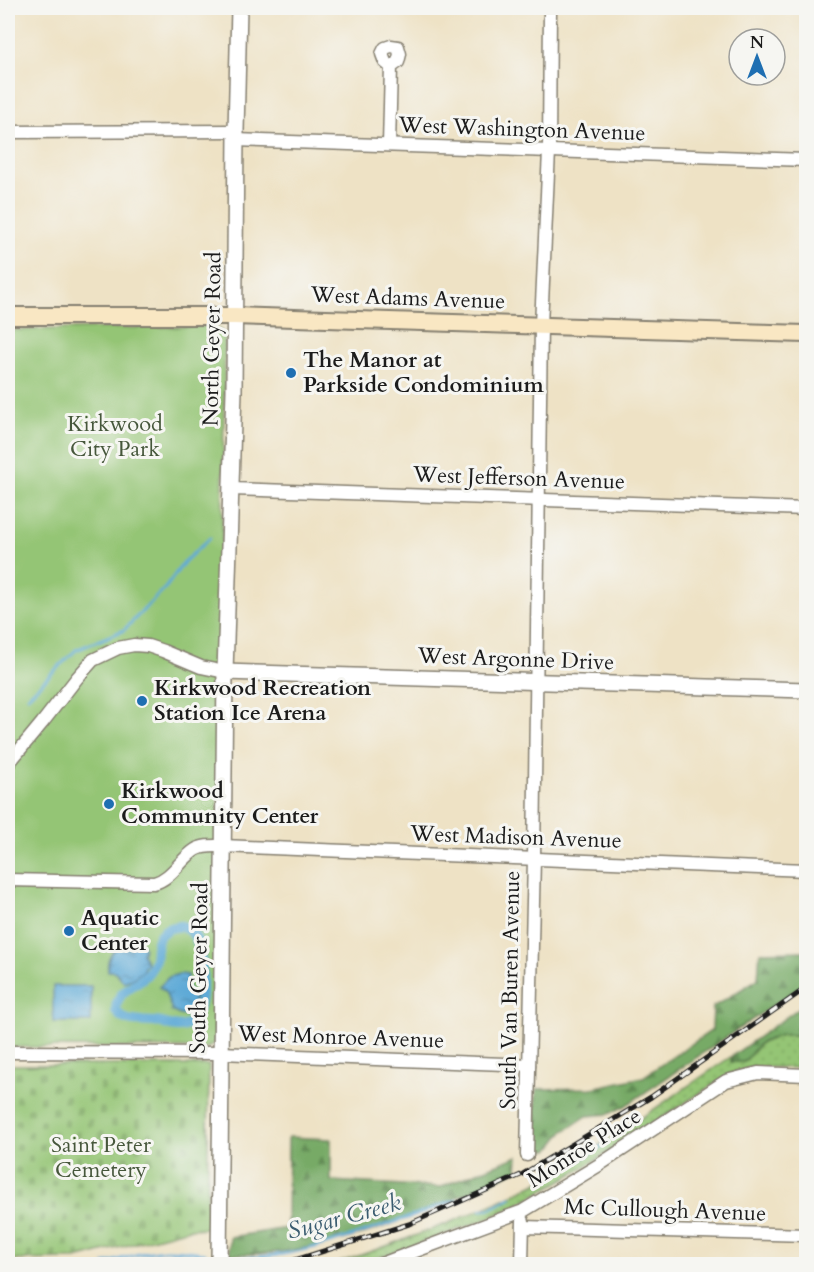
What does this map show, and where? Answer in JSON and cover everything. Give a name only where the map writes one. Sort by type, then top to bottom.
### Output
[{"type":"main road","name":"West Adams Avenue","points":[[8,316],[234,316],[807,334]]},
{"type":"street","name":"North Geyer Road","points":[[225,672],[234,391],[239,8]]},
{"type":"street","name":"South Van Buren Avenue","points":[[527,1155],[534,859],[541,325],[549,151],[550,8]]},
{"type":"street","points":[[389,145],[391,67]]},
{"type":"street","name":"West Washington Avenue","points":[[8,132],[236,135],[389,145],[807,160]]},
{"type":"street","name":"West Jefferson Avenue","points":[[231,489],[807,509]]},
{"type":"street","points":[[8,764],[93,660],[118,648],[134,645],[148,646],[201,667],[225,672]]},
{"type":"street","name":"West Argonne Drive","points":[[225,672],[807,690]]},
{"type":"street","name":"South Geyer Road","points":[[219,1264],[225,672]]},
{"type":"street","name":"West Madison Avenue","points":[[8,880],[154,883],[163,879],[196,849],[206,846],[807,870]]},
{"type":"street","name":"West Monroe Avenue","points":[[8,1052],[221,1053],[529,1065]]},
{"type":"street","name":"Monroe Place","points":[[381,1264],[523,1211],[599,1165],[726,1081],[758,1072],[807,1075]]},
{"type":"street","points":[[522,1264],[523,1211]]},
{"type":"street","name":"Mc Cullough Avenue","points":[[523,1227],[807,1235]]},
{"type":"green space","name":"Kirkwood City Park","points":[[211,326],[220,330],[225,338],[215,1041],[207,1048],[8,1047],[8,330]]},
{"type":"green space","points":[[806,951],[806,983],[625,1106],[609,1114],[587,1116],[563,1132],[549,1150],[534,1150],[536,1089],[592,1088],[643,1077],[712,1030],[713,1007],[758,979],[760,952]]},
{"type":"green space","points":[[806,1003],[806,1035],[781,1035],[760,1043],[744,1062],[731,1062],[732,1056]]},
{"type":"green space","points":[[781,1035],[806,1035],[806,1068],[751,1067],[730,1074],[580,1170],[513,1207],[482,1221],[392,1253],[356,1264],[335,1264],[443,1225],[523,1190],[596,1148],[732,1056],[731,1062],[744,1062],[760,1043]]},
{"type":"green space","name":"Saint Peter Cemetery","points":[[8,1065],[209,1065],[207,1228],[189,1229],[76,1259],[8,1260]]},
{"type":"green space","points":[[288,1137],[331,1139],[331,1181],[440,1187],[518,1156],[517,1170],[413,1216],[341,1240],[267,1253],[229,1254],[230,1237],[287,1228]]},
{"type":"water","points":[[137,942],[143,946],[142,953],[148,964],[144,966],[143,971],[124,982],[116,973],[108,971],[109,958],[120,946],[125,944],[130,949]]},
{"type":"water","points":[[179,974],[188,975],[188,986],[195,994],[192,1011],[184,1016],[171,1011],[166,994],[159,987],[169,977]]},
{"type":"water","points":[[53,986],[91,986],[91,1022],[53,1022]]},
{"type":"waterway","points":[[28,696],[76,650],[124,630],[166,587],[184,562],[210,538]]},
{"type":"waterway","points":[[181,926],[193,935],[201,957],[202,985],[197,1011],[192,1021],[185,1026],[177,1027],[124,1018],[116,1011],[119,998],[151,968],[160,935],[167,929],[181,926]]},
{"type":"waterway","name":"Sugar Creek","points":[[547,1179],[602,1146]]},
{"type":"waterway","name":"Sugar Creek","points":[[481,1210],[490,1209],[512,1197]]},
{"type":"waterway","name":"Sugar Creek","points":[[239,1258],[305,1250],[457,1201]]},
{"type":"waterway","name":"Sugar Creek","points":[[105,1264],[136,1255],[167,1250],[205,1253]]},
{"type":"railway","points":[[276,1264],[289,1262],[409,1224],[523,1174],[651,1097],[806,988]]},
{"type":"place","name":"The Manor at Parkside Condominium","points":[[291,373]]},
{"type":"place","name":"Kirkwood Recreation Station Ice Arena","points":[[142,701]]},
{"type":"place","name":"Kirkwood Community Center","points":[[109,804]]},
{"type":"place","name":"Aquatic Center","points":[[69,931]]}]
